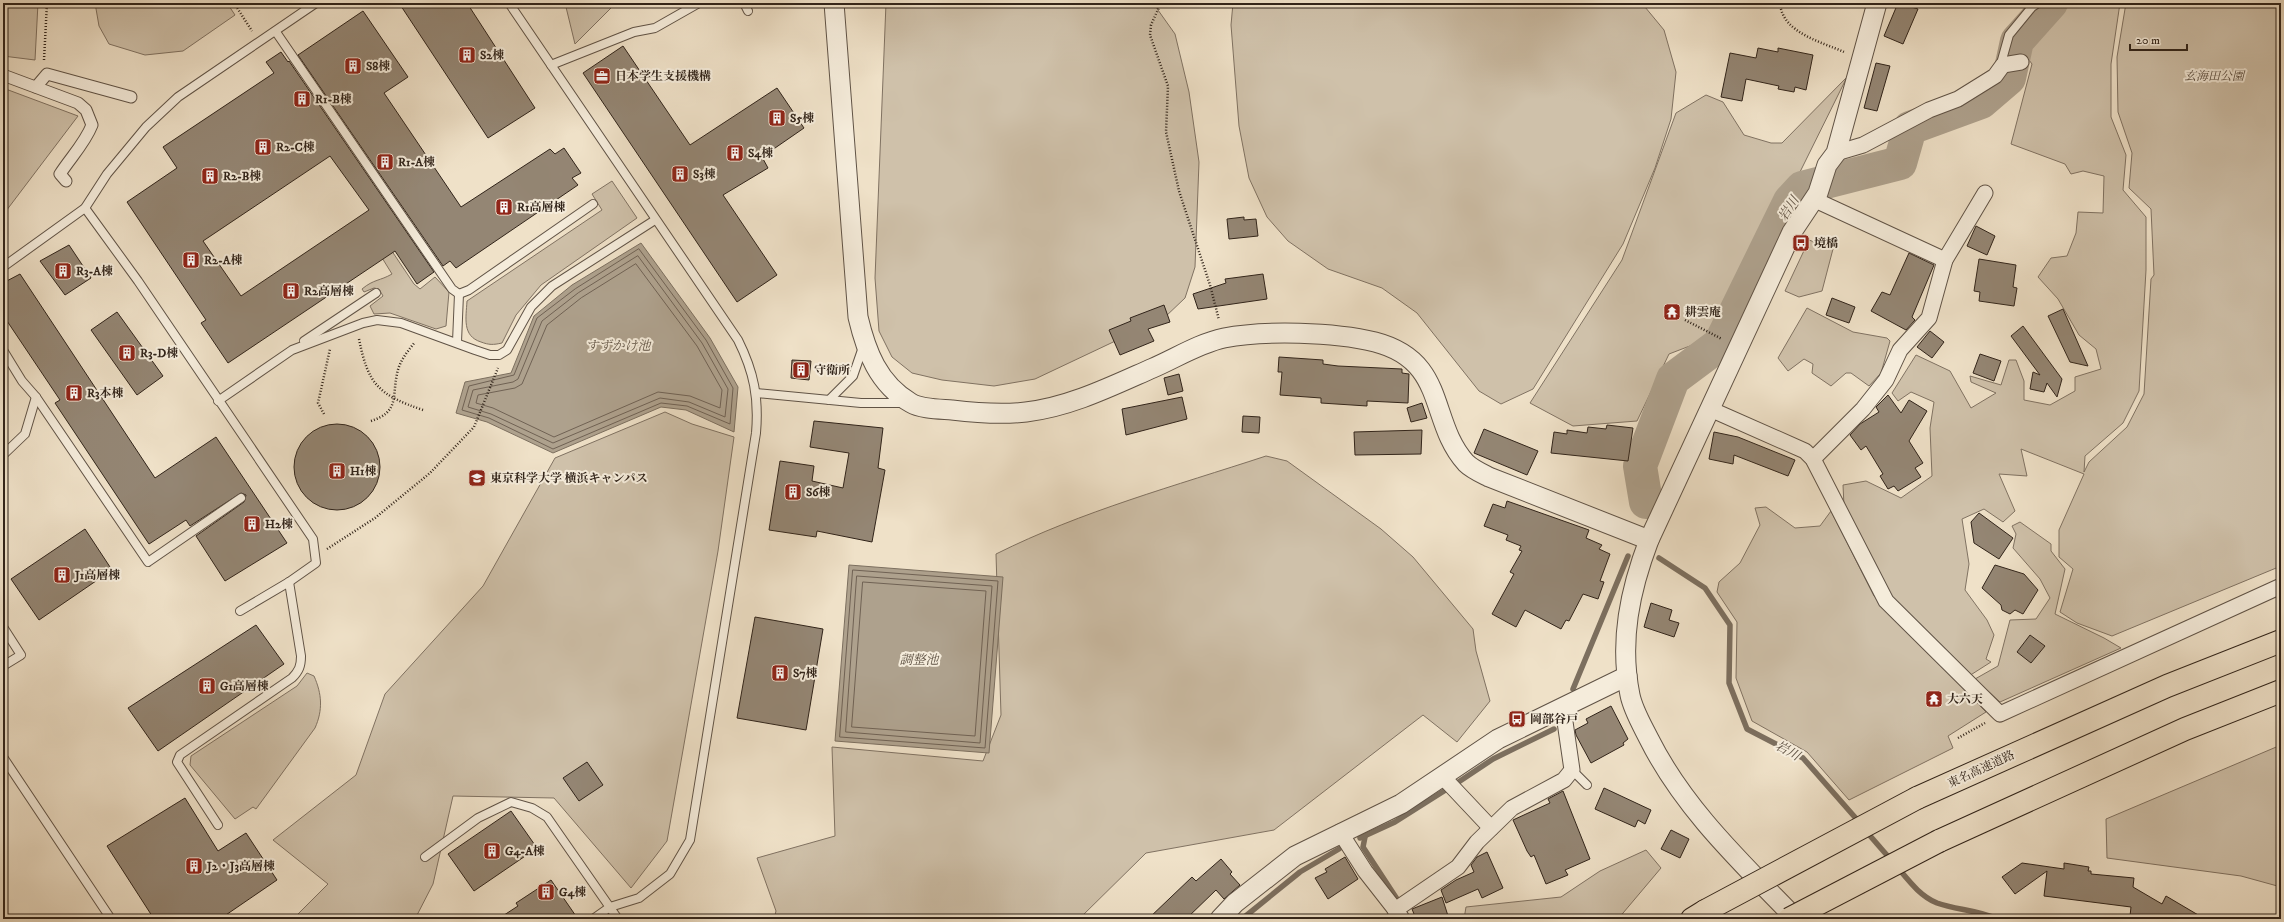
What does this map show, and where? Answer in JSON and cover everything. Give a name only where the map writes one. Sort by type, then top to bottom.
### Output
[{"type":"highway","name":"東名高速道路","points":[[1699,915],[1917,798],[2167,686],[2281,641]]},
{"type":"highway","points":[[1789,919],[1939,841],[2185,729],[2281,691]]},
{"type":"street","points":[[834,3],[858,317],[864,344],[875,368],[890,387],[912,404],[986,414],[1026,412],[1071,402],[1224,338],[1270,334],[1336,336],[1376,342],[1398,352],[1414,362],[1425,375],[1436,398],[1455,448],[1467,464],[1488,477],[1649,540]]},
{"type":"street","points":[[1796,919],[1732,853],[1675,786],[1659,759],[1642,725],[1630,696],[1627,676],[1626,629],[1630,593],[1649,540],[1792,232],[1816,196],[1832,159],[1863,60],[1877,3]]},
{"type":"street","points":[[1832,159],[1863,145],[1929,110],[1958,98],[1994,76],[2001,66],[2020,62]]},
{"type":"street","points":[[36,87],[47,74],[131,97]]},
{"type":"street","points":[[3,75],[78,103],[86,110],[92,125],[87,137],[72,155],[60,174],[66,181]]},
{"type":"street","points":[[1813,459],[1867,403],[1886,380],[1900,350],[1929,318],[1945,260],[1985,193]]},
{"type":"street","points":[[1816,196],[1945,260]]},
{"type":"street","points":[[1710,410],[1805,451],[1813,459],[1886,601],[2000,714],[2281,586]]},
{"type":"street","points":[[1220,919],[1235,903],[1295,856],[1340,832],[1374,818],[1401,804],[1498,740],[1627,676]]},
{"type":"street","points":[[1340,832],[1398,915],[1458,867],[1477,842],[1512,808],[1564,780],[1572,770],[1563,708]]},
{"type":"street","points":[[1442,776],[1492,828]]},
{"type":"lane","points":[[3,266],[85,208],[107,174],[158,114],[178,97],[260,43],[316,3]]},
{"type":"lane","points":[[509,3],[655,220],[738,340],[748,360],[758,406],[756,433],[690,840],[670,874],[638,898],[610,907],[593,919]]},
{"type":"lane","points":[[551,65],[634,32],[655,28],[699,3]]},
{"type":"lane","points":[[744,3],[748,10]]},
{"type":"lane","points":[[2001,66],[2008,35],[2038,3]]},
{"type":"lane","points":[[276,32],[452,289],[459,294]]},
{"type":"lane","points":[[459,294],[469,290],[593,204]]},
{"type":"lane","points":[[85,208],[138,282],[313,539],[316,563],[289,582],[240,611]]},
{"type":"lane","points":[[292,350],[354,326],[376,320],[390,321],[457,342],[490,355],[499,355],[507,350],[531,307],[552,286],[655,220]]},
{"type":"lane","points":[[218,401],[376,293]]},
{"type":"lane","points":[[457,342],[459,294]]},
{"type":"lane","points":[[829,400],[853,376],[864,344]]},
{"type":"lane","points":[[3,350],[22,381],[36,397],[148,562],[241,498]]},
{"type":"lane","points":[[756,393],[829,400],[912,404]]},
{"type":"lane","points":[[3,455],[25,434],[36,397]]},
{"type":"lane","points":[[218,825],[177,762],[180,755],[292,678],[298,672],[301,665],[301,656],[289,582]]},
{"type":"lane","points":[[3,627],[20,655],[3,666]]},
{"type":"lane","points":[[3,757],[111,919]]},
{"type":"lane","points":[[1572,770],[1587,786]]},
{"type":"lane","points":[[425,857],[478,818],[511,802],[532,808],[547,817],[618,919]]},
{"type":"path","points":[[47,3],[44,66],[47,74]]},
{"type":"path","points":[[234,3],[260,43]]},
{"type":"path","points":[[1161,3],[1151,24],[1150,35],[1168,86],[1166,132],[1178,191],[1210,285],[1224,338]]},
{"type":"path","points":[[1780,3],[1781,10],[1792,28],[1863,60]]},
{"type":"path","points":[[1685,320],[1717,336]]},
{"type":"path","points":[[354,326],[367,371],[377,386],[394,400],[423,410]]},
{"type":"path","points":[[371,421],[387,414],[394,400],[397,374],[400,363],[424,331]]},
{"type":"path","points":[[324,414],[318,403],[330,356],[330,335]]},
{"type":"path","points":[[315,556],[375,518],[430,473],[474,427],[499,366]]},
{"type":"path","points":[[1958,738],[2000,714]]},
{"type":"green space","points":[[3,3],[38,3],[35,60],[3,56]]},
{"type":"green space","points":[[95,3],[227,3],[235,15],[183,51],[145,55],[109,44],[99,26]]},
{"type":"green space","points":[[565,3],[616,3],[575,44]]},
{"type":"green space","points":[[886,3],[1153,3],[1175,34],[1189,92],[1199,162],[1195,267],[1185,298],[1164,318],[1035,379],[994,386],[942,380],[912,373],[892,357],[879,331],[875,278]]},
{"type":"green space","points":[[1233,3],[1628,3],[1645,7],[1664,30],[1676,72],[1671,119],[1655,168],[1623,244],[1533,389],[1501,404],[1479,391],[1417,313],[1382,288],[1328,269],[1288,241],[1267,217],[1249,178],[1239,126],[1231,25]]},
{"type":"green space","name":"玄海田公園","points":[[2062,3],[2120,3],[2111,64],[2111,117],[2126,155],[2123,190],[2146,217],[2146,270],[2139,391],[2123,423],[2085,456],[2084,472],[2089,462],[2127,427],[2144,394],[2151,279],[2154,275],[2151,209],[2129,188],[2132,153],[2118,112],[2117,57],[2126,3],[2281,3],[2281,566],[2112,636],[2077,623],[2060,612],[2073,569],[2059,557],[2059,530],[2084,474],[2021,449],[2027,476],[1999,474],[2015,511],[2003,522],[1984,509],[1962,519],[1969,564],[1965,590],[1987,620],[1994,635],[1986,659],[1991,662],[1969,676],[1891,596],[1844,506],[1843,485],[1866,481],[1901,498],[1932,476],[1930,428],[1934,402],[1911,392],[1898,401],[1892,393],[1916,355],[1950,371],[1971,408],[1996,393],[1971,382],[1970,376],[2001,385],[2009,360],[2016,360],[2024,381],[2024,400],[2050,405],[2075,391],[2075,377],[2101,369],[2096,349],[2079,335],[2058,299],[2038,277],[2051,258],[2067,256],[2076,233],[2078,212],[2103,213],[2104,176],[2083,171],[2071,174],[2065,164],[2011,144],[2032,64],[2023,52],[2027,40]]},
{"type":"green space","points":[[1847,77],[1797,178],[1708,339],[1669,354],[1637,421],[1573,426],[1530,403],[1622,260],[1676,113],[1706,95],[1723,102],[1744,135],[1771,143],[1782,143]]},
{"type":"green space","points":[[3,88],[78,116],[3,215]]},
{"type":"green space","points":[[612,181],[637,218],[541,285],[516,315],[502,343],[486,344],[475,339],[468,331],[466,326],[467,301],[602,210],[592,194]]},
{"type":"green space","points":[[371,220],[414,284],[420,289],[435,277],[449,292],[446,326],[436,329],[390,313],[374,314],[370,306],[383,296],[379,289],[374,288],[364,292],[362,289],[370,283],[392,274],[360,222]]},
{"type":"green space","points":[[1809,240],[1833,249],[1822,291],[1799,297],[1785,291]]},
{"type":"green space","points":[[1807,308],[1853,332],[1887,338],[1890,341],[1881,373],[1869,386],[1851,373],[1846,373],[1831,386],[1812,373],[1813,364],[1804,359],[1788,371],[1778,358]]},
{"type":"green space","points":[[665,412],[692,424],[734,437],[718,551],[667,841],[631,888],[554,798],[453,796],[433,884],[415,919],[293,919],[328,884],[273,840],[356,775],[385,694],[483,586],[555,458]]},
{"type":"green space","points":[[1266,456],[1287,461],[1381,529],[1413,557],[1473,629],[1476,651],[1490,701],[1457,742],[1423,715],[1274,830],[1146,853],[1079,919],[774,919],[776,911],[757,858],[835,836],[832,747],[983,761],[1001,715],[996,554],[1095,512]]},
{"type":"green space","points":[[1766,507],[1795,528],[1820,526],[1831,511],[1874,596],[1986,712],[1948,736],[1953,748],[1849,800],[1807,752],[1752,721],[1736,678],[1737,622],[1717,592],[1719,582],[1740,563],[1760,525],[1755,508]]},
{"type":"green space","points":[[2020,522],[2051,544],[2051,551],[2065,569],[2055,614],[2121,648],[2000,702],[1975,679],[1998,666],[2010,620],[2036,619],[2050,598],[2040,579],[2013,548],[2016,534],[2012,526]]},
{"type":"green space","points":[[307,673],[314,676],[319,689],[320,708],[318,721],[315,728],[256,809],[253,807],[235,819],[190,765],[191,756],[297,686]]},
{"type":"green space","points":[[2281,745],[2281,887],[2241,876],[2107,858],[2106,819]]},
{"type":"green space","points":[[1646,850],[1661,868],[1618,919],[1464,919],[1466,907],[1561,897],[1600,871]]},
{"type":"water","name":"すずかけ池","points":[[641,243],[710,338],[738,387],[734,432],[686,410],[661,407],[553,453],[487,422],[456,413],[465,382],[511,373],[534,316],[572,285]]},
{"type":"water","name":"調整池","points":[[849,565],[1003,577],[989,753],[835,741]]},
{"type":"building","name":"S2棟","points":[[399,3],[467,3],[535,108],[488,138]]},
{"type":"building","points":[[1898,3],[1918,9],[1903,44],[1884,36]]},
{"type":"building","points":[[363,11],[408,77],[384,93],[461,207],[550,149],[555,154],[564,148],[581,173],[572,178],[578,185],[456,268],[450,261],[443,266],[298,55]]},
{"type":"building","name":"S3棟","points":[[623,46],[690,145],[777,88],[804,128],[762,157],[768,168],[723,195],[777,275],[737,302],[583,73]]},
{"type":"building","points":[[1758,48],[1778,52],[1778,48],[1813,55],[1806,90],[1795,87],[1794,92],[1778,89],[1779,86],[1746,79],[1742,101],[1721,97],[1730,53],[1756,58]]},
{"type":"building","points":[[281,52],[288,62],[289,61],[434,272],[417,284],[395,251],[228,363],[201,323],[206,320],[127,202],[177,168],[163,147],[274,73],[266,62]],"holes":[[[330,156],[369,210],[241,296],[203,241]]]},
{"type":"building","points":[[1876,63],[1890,66],[1877,111],[1864,108]]},
{"type":"building","points":[[1244,217],[1244,220],[1256,219],[1258,236],[1229,239],[1227,219]]},
{"type":"building","points":[[1976,226],[1995,236],[1987,255],[1967,246]]},
{"type":"building","name":"R3-A棟","points":[[69,245],[91,278],[65,295],[40,261]]},
{"type":"building","points":[[1909,253],[1934,265],[1912,317],[1915,320],[1906,330],[1871,311],[1882,292],[1890,295]]},
{"type":"building","points":[[1979,259],[2016,265],[2013,287],[2017,288],[2014,306],[1979,301],[1980,292],[1974,291]]},
{"type":"building","name":"R3本棟","points":[[20,274],[155,478],[216,437],[287,543],[225,581],[196,536],[244,502],[246,495],[241,493],[190,526],[186,520],[149,544],[55,403],[60,400],[3,315],[3,283]]},
{"type":"building","points":[[1263,274],[1267,299],[1198,309],[1193,294],[1226,283],[1225,279]]},
{"type":"building","points":[[1832,298],[1855,307],[1849,323],[1826,315]]},
{"type":"building","points":[[1164,305],[1170,322],[1148,329],[1154,341],[1120,355],[1109,330],[1131,321],[1130,318]]},
{"type":"building","points":[[2063,309],[2088,366],[2070,362],[2048,316]]},
{"type":"building","name":"R3-D棟","points":[[117,312],[163,376],[137,395],[91,330]]},
{"type":"building","points":[[2023,326],[2062,379],[2057,397],[2047,383],[2044,392],[2030,389],[2033,372],[2040,375],[2011,336]]},
{"type":"building","points":[[1930,331],[1944,342],[1932,358],[1917,347]]},
{"type":"building","points":[[1980,354],[2001,361],[1994,381],[1973,373]]},
{"type":"building","points":[[1279,357],[1323,360],[1323,364],[1338,366],[1402,369],[1402,373],[1409,374],[1408,403],[1367,401],[1367,406],[1321,403],[1321,398],[1280,395],[1282,372],[1278,372]]},
{"type":"building","name":"守衛所","points":[[792,360],[811,361],[809,380],[791,378]]},
{"type":"building","points":[[1179,374],[1183,391],[1168,395],[1164,378]]},
{"type":"building","points":[[1888,395],[1901,413],[1909,400],[1927,411],[1909,441],[1923,463],[1915,468],[1921,477],[1898,491],[1894,486],[1888,489],[1880,476],[1883,474],[1866,446],[1861,450],[1850,435],[1860,424],[1879,412],[1876,407]]},
{"type":"building","points":[[1182,397],[1187,419],[1126,435],[1122,409]]},
{"type":"building","points":[[1422,403],[1427,418],[1411,422],[1407,408]]},
{"type":"building","points":[[1243,416],[1260,417],[1259,433],[1242,432]]},
{"type":"building","points":[[814,421],[883,428],[878,468],[885,470],[872,542],[817,531],[816,537],[769,530],[780,461],[814,466],[812,481],[843,488],[849,453],[810,447]]},
{"type":"building","name":"H1棟","points":[[329,424],[345,424],[354,427],[368,436],[377,450],[380,459],[380,475],[377,484],[368,498],[354,507],[345,510],[329,510],[313,503],[306,498],[301,491],[294,475],[294,459],[301,443],[306,436],[313,431]]},
{"type":"building","points":[[1607,425],[1633,428],[1628,461],[1551,453],[1554,432],[1567,434],[1567,430],[1587,433],[1588,427],[1606,429]]},
{"type":"building","points":[[1484,429],[1538,451],[1527,475],[1474,453]]},
{"type":"building","points":[[1422,430],[1421,454],[1355,455],[1354,432]]},
{"type":"building","points":[[1714,432],[1738,437],[1795,460],[1788,476],[1734,455],[1733,464],[1709,459]]},
{"type":"building","points":[[1507,501],[1589,530],[1586,538],[1602,545],[1599,549],[1610,554],[1600,581],[1604,582],[1598,599],[1583,594],[1569,621],[1566,620],[1561,629],[1525,610],[1516,627],[1492,614],[1514,574],[1510,572],[1522,551],[1519,550],[1521,546],[1506,540],[1508,535],[1484,526],[1493,504],[1505,508]]},
{"type":"building","points":[[1979,513],[2013,538],[1999,559],[1974,543],[1971,522]]},
{"type":"building","name":"J1高層棟","points":[[85,529],[112,570],[39,620],[11,579]]},
{"type":"building","points":[[1995,565],[2024,574],[2038,590],[2023,614],[2015,610],[2010,614],[2002,610],[2001,605],[1982,588]]},
{"type":"building","points":[[1651,603],[1672,610],[1669,620],[1679,623],[1674,637],[1644,627]]},
{"type":"building","name":"S7棟","points":[[755,617],[823,629],[806,730],[737,718]]},
{"type":"building","name":"G1高層棟","points":[[256,625],[284,664],[158,751],[128,708]]},
{"type":"building","points":[[2030,635],[2045,646],[2031,663],[2017,652]]},
{"type":"building","points":[[1611,706],[1628,739],[1623,743],[1624,745],[1591,763],[1576,735],[1575,730],[1588,723],[1586,719]]},
{"type":"building","points":[[587,762],[603,785],[579,801],[563,778]]},
{"type":"building","points":[[1604,788],[1651,810],[1645,824],[1638,820],[1635,827],[1595,809]]},
{"type":"building","points":[[1563,791],[1590,859],[1565,870],[1568,875],[1546,884],[1534,855],[1531,857],[1527,851],[1513,820],[1550,803],[1548,799]]},
{"type":"building","name":"J2・J3高層棟","points":[[185,798],[218,851],[246,833],[277,880],[220,919],[154,919],[107,846]]},
{"type":"building","name":"G4-A棟","points":[[511,811],[537,848],[474,891],[448,854]]},
{"type":"building","points":[[1671,830],[1689,839],[1680,858],[1661,849]]},
{"type":"building","points":[[1487,852],[1503,888],[1482,898],[1478,889],[1446,903],[1441,890],[1456,880],[1474,872],[1471,865],[1477,857]]},
{"type":"building","points":[[1345,857],[1358,879],[1328,899],[1315,878],[1327,872],[1325,869]]},
{"type":"building","points":[[1221,859],[1232,872],[1230,874],[1240,885],[1224,899],[1216,890],[1186,919],[1148,919],[1192,877],[1196,881]]},
{"type":"building","points":[[2022,863],[2064,869],[2064,863],[2089,867],[2088,871],[2091,871],[2091,874],[2134,878],[2133,887],[2162,904],[2166,896],[2205,919],[2136,919],[2130,916],[2131,907],[2044,896],[2047,871],[2015,894],[2002,877]]},
{"type":"building","name":"G4棟","points":[[551,880],[578,919],[498,919],[518,906],[516,903]]},
{"type":"building","points":[[1442,897],[1449,919],[1416,919],[1412,909]]},
{"type":"waterway","name":"岩川","points":[[1646,502],[1640,466],[1673,379],[1720,344],[1790,201],[1802,188],[1900,163],[1910,128],[1981,102],[2009,78],[2017,41],[2051,3]]},
{"type":"waterway","points":[[1573,689],[1628,556]]},
{"type":"waterway","name":"岩川","points":[[1659,558],[1705,588],[1730,625],[1729,683],[1747,729],[1803,758],[1860,823]]},
{"type":"waterway","points":[[1457,783],[1493,759],[1554,729]]},
{"type":"waterway","points":[[1360,838],[1395,822],[1444,791]]},
{"type":"waterway","name":"岩川","points":[[1865,830],[1892,861]]},
{"type":"waterway","points":[[1365,837],[1363,847],[1397,899]]},
{"type":"waterway","points":[[1242,919],[1300,872],[1339,849]]},
{"type":"waterway","name":"岩川","points":[[1898,868],[1915,888],[1931,900],[1937,903],[1997,919]]},
{"type":"place","name":"S2棟","points":[[467,55]]},
{"type":"place","name":"S8棟","points":[[353,66]]},
{"type":"place","name":"日本学生支援機構","points":[[602,76]]},
{"type":"place","name":"R1-B棟","points":[[302,99]]},
{"type":"place","name":"S5棟","points":[[777,118]]},
{"type":"place","name":"R2-C棟","points":[[263,147]]},
{"type":"place","name":"S4棟","points":[[735,153]]},
{"type":"place","name":"R1-A棟","points":[[385,162]]},
{"type":"place","name":"S3棟","points":[[680,174]]},
{"type":"place","name":"R2-B棟","points":[[210,176]]},
{"type":"place","name":"R1高層棟","points":[[504,207]]},
{"type":"place","name":"境橋","points":[[1801,243]]},
{"type":"place","name":"R2-A棟","points":[[191,260]]},
{"type":"place","name":"R3-A棟","points":[[63,271]]},
{"type":"place","name":"R2高層棟","points":[[291,291]]},
{"type":"place","name":"耕雲庵","points":[[1672,312]]},
{"type":"place","name":"R3-D棟","points":[[127,353]]},
{"type":"place","name":"守衛所","points":[[801,370]]},
{"type":"place","name":"R3本棟","points":[[74,393]]},
{"type":"place","name":"H1棟","points":[[337,471]]},
{"type":"place","name":"東京科学大学 横浜キャンパス","points":[[477,478]]},
{"type":"place","name":"S6棟","points":[[793,492]]},
{"type":"place","name":"H2棟","points":[[252,524]]},
{"type":"place","name":"J1高層棟","points":[[62,575]]},
{"type":"place","name":"S7棟","points":[[780,673]]},
{"type":"place","name":"G1高層棟","points":[[207,686]]},
{"type":"place","name":"大六天","points":[[1934,699]]},
{"type":"place","name":"岡部谷戸","points":[[1517,719]]},
{"type":"place","name":"G4-A棟","points":[[492,851]]},
{"type":"place","name":"J2・J3高層棟","points":[[194,866]]},
{"type":"place","name":"G4棟","points":[[546,892]]}]
